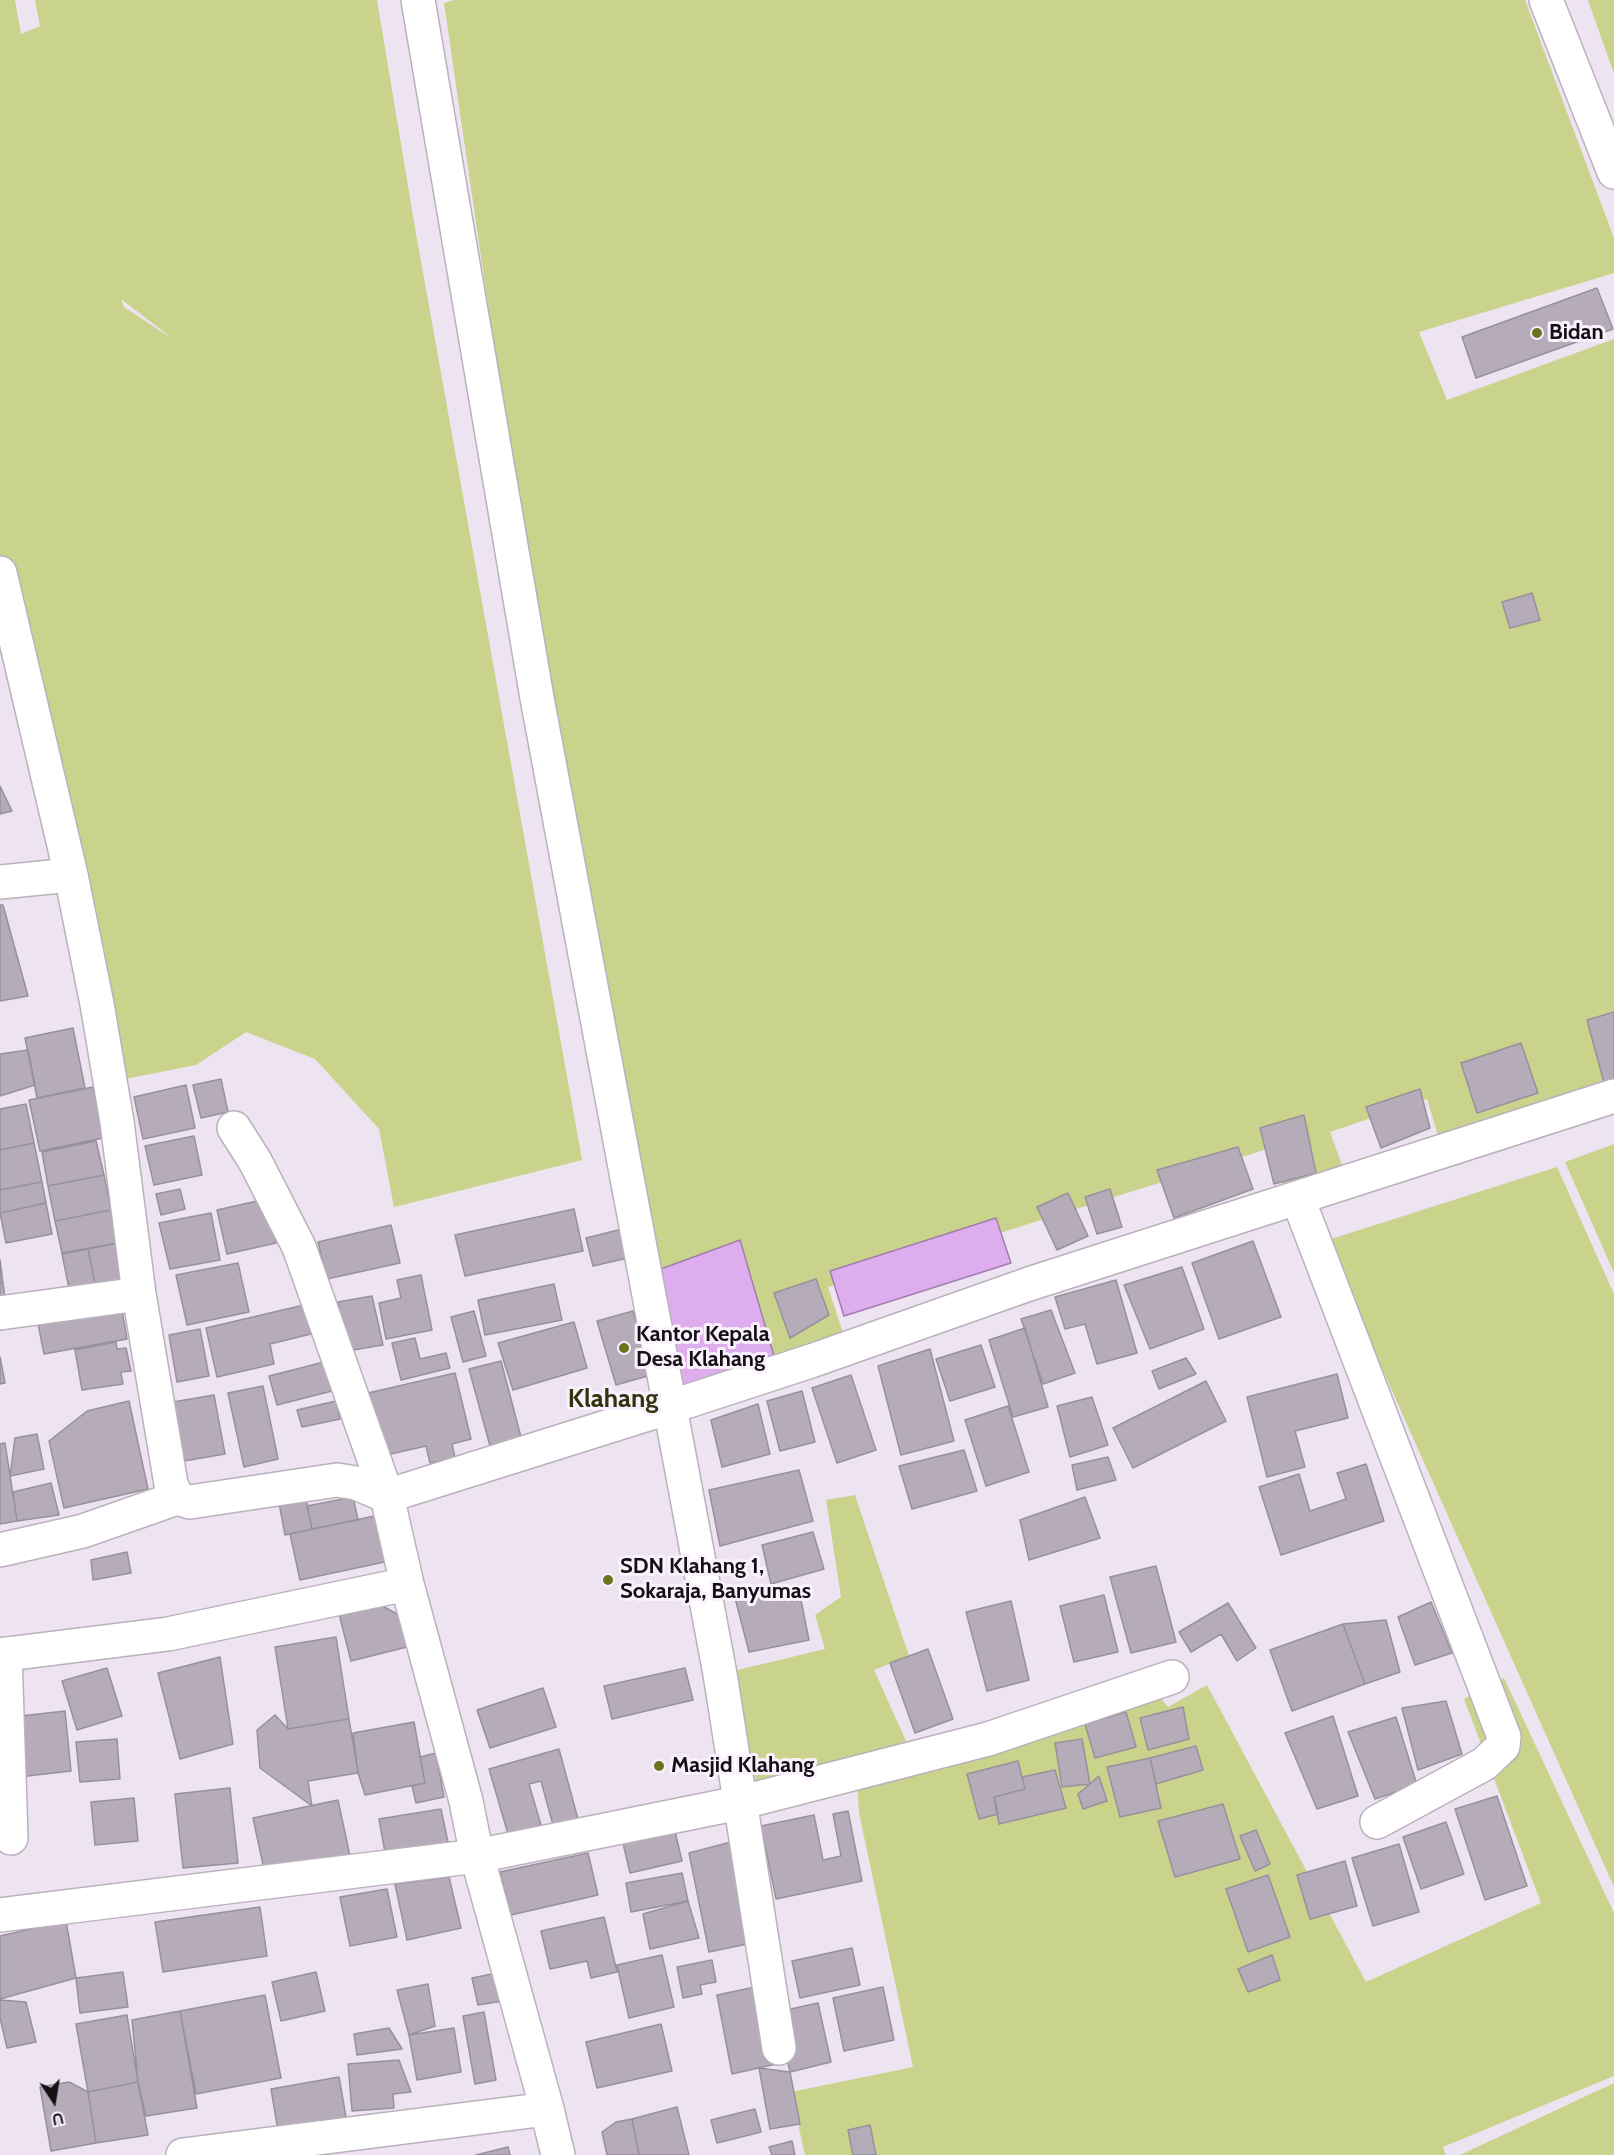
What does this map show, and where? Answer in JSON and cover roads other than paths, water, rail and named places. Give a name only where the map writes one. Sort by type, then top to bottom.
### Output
[{"type":"street","points":[[418,0],[537,699],[720,1674],[779,2048]]},
{"type":"street","points":[[1546,0],[1614,172]]},
{"type":"street","points":[[0,573],[71,875],[117,1122],[139,1294],[171,1484],[177,1498]]},
{"type":"street","points":[[0,882],[71,875]]},
{"type":"street","points":[[0,1550],[83,1531],[177,1498],[190,1502],[336,1480],[356,1483],[387,1496],[670,1407],[811,1361],[1029,1284],[1614,1096]]},
{"type":"street","points":[[234,1128],[255,1161],[299,1247],[387,1496],[407,1584],[466,1801],[477,1856],[558,2155]]},
{"type":"street","points":[[1298,1199],[1504,1737],[1503,1746],[1484,1764],[1377,1822]]},
{"type":"street","points":[[0,1313],[139,1294]]},
{"type":"street","points":[[11,1838],[2,1654],[168,1634],[407,1584]]},
{"type":"street","points":[[0,1915],[477,1856],[739,1803],[988,1739],[1172,1677]]},
{"type":"street","points":[[183,2155],[245,2145],[547,2109]]},
{"type":"place","name":"Bidan","points":[[1537,333]]},
{"type":"place","name":"Kantor Kepala Desa Klahang","points":[[624,1348]]},
{"type":"place","name":"SDN Klahang 1, Sokaraja, Banyumas","points":[[608,1580]]},
{"type":"place","name":"Masjid Klahang","points":[[659,1766]]},
{"type":"district","name":"Klahang","points":[[613,1399]]}]
